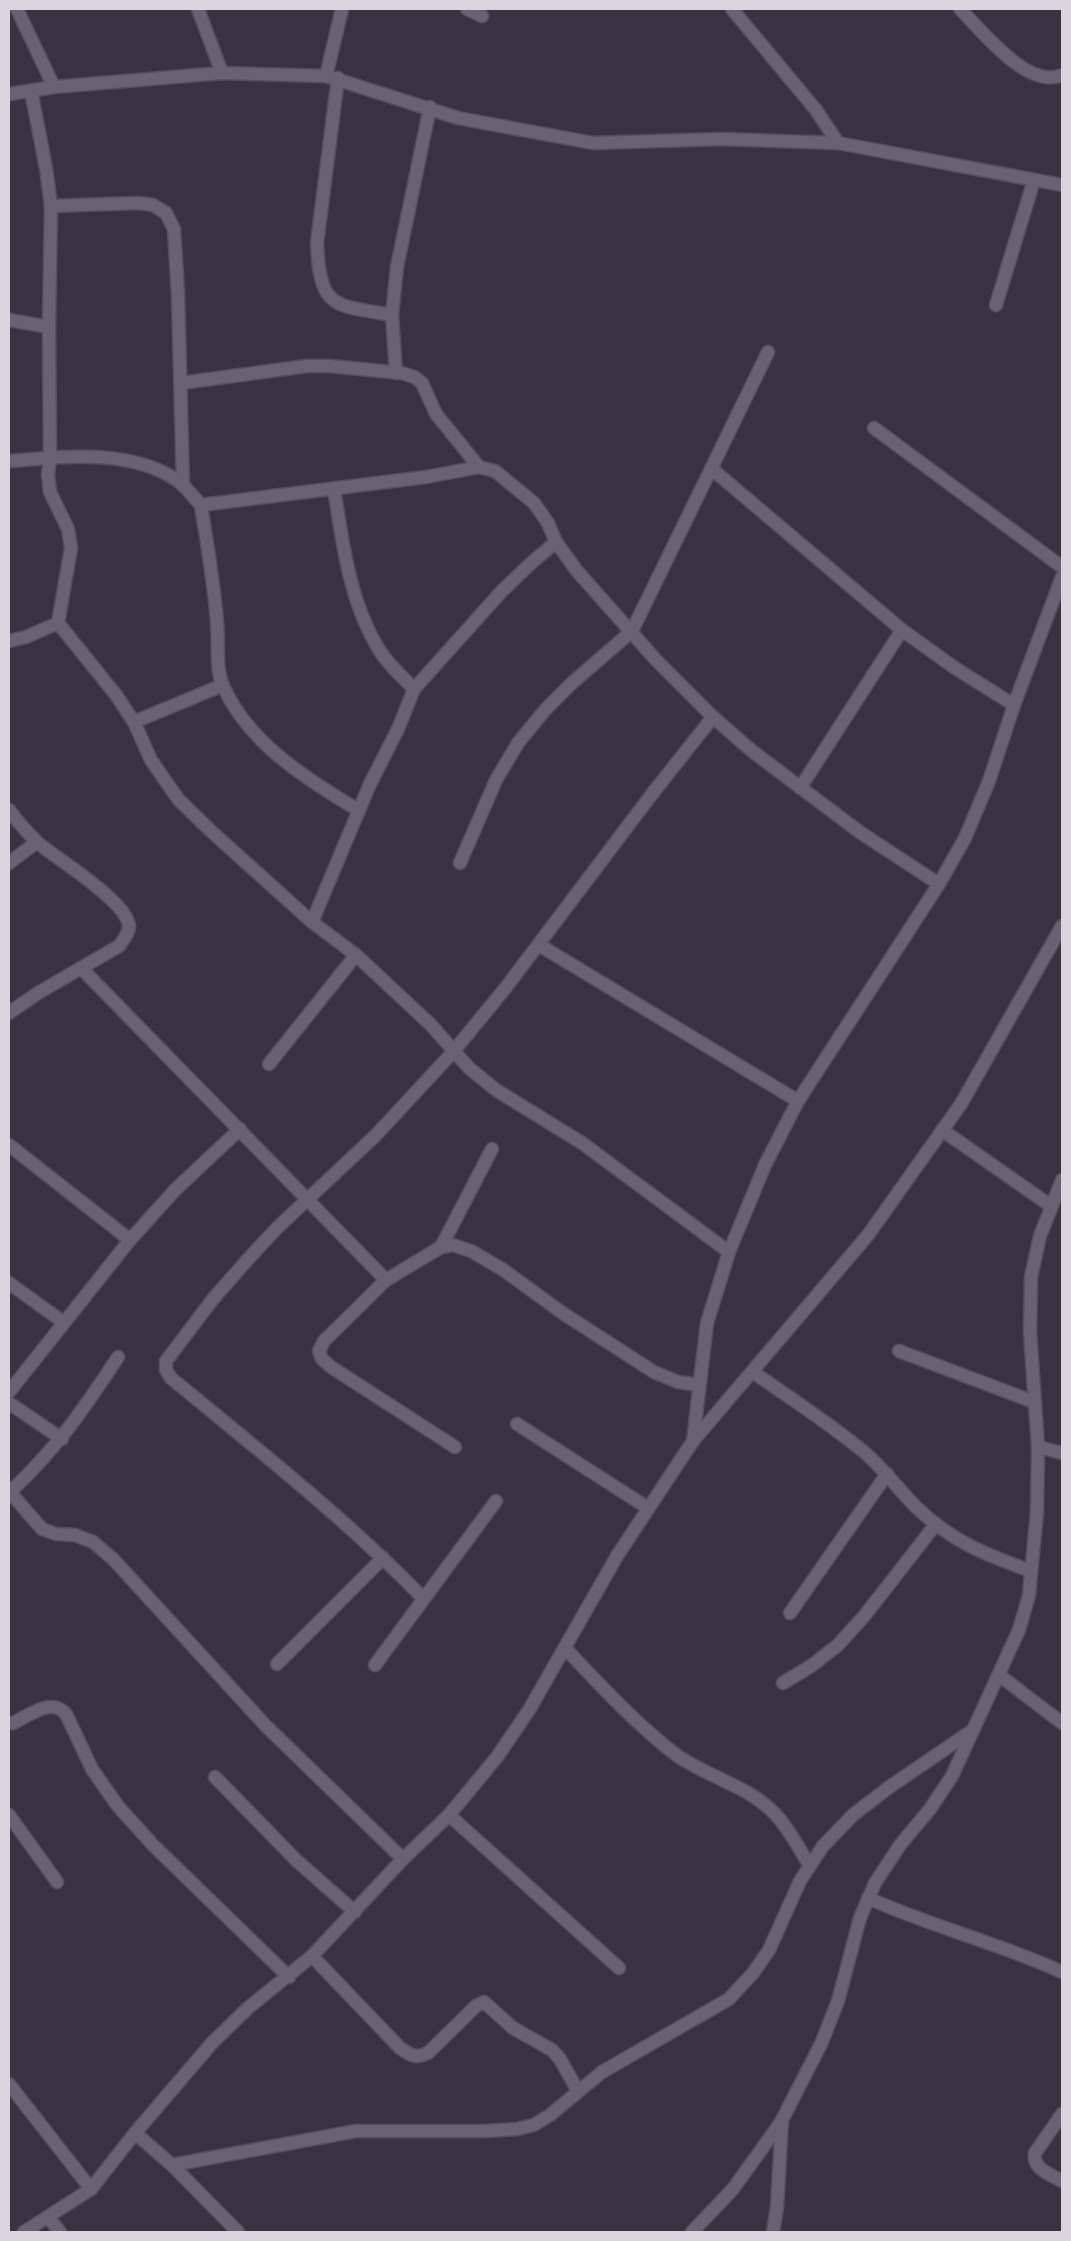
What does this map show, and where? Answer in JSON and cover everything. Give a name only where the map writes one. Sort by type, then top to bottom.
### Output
[{"type":"street","points":[[17,9],[54,87]]},
{"type":"street","points":[[198,9],[222,73]]},
{"type":"street","points":[[342,9],[332,77],[317,243],[321,280],[329,297],[342,306],[392,315]]},
{"type":"street","points":[[467,9],[482,16]]},
{"type":"street","points":[[732,9],[816,110],[838,144]]},
{"type":"street","points":[[960,9],[1009,57],[1033,74],[1054,78],[1062,75]]},
{"type":"street","points":[[9,94],[54,87],[222,73],[332,77],[430,107],[458,118],[593,143],[721,138],[838,144],[1062,185]]},
{"type":"street","points":[[31,91],[46,168],[51,206],[49,327],[50,458],[48,475],[50,492],[68,529],[70,548],[58,623],[90,661],[134,722],[151,760],[178,799],[312,922],[356,955],[431,1025],[453,1052],[496,1090],[582,1144],[729,1252]]},
{"type":"street","points":[[396,372],[392,315],[397,267],[430,107]]},
{"type":"street","points":[[996,305],[1034,180]]},
{"type":"street","points":[[51,206],[138,203],[153,205],[166,213],[174,229],[181,382],[183,486]]},
{"type":"street","points":[[9,320],[49,327]]},
{"type":"street","points":[[460,863],[496,780],[518,743],[545,710],[572,683],[632,632],[768,352]]},
{"type":"street","points":[[181,382],[307,366],[330,366],[396,372],[414,377],[422,383],[436,414],[479,467]]},
{"type":"street","points":[[874,428],[1062,567]]},
{"type":"street","points":[[9,461],[50,458],[117,458],[145,465],[183,486],[201,505],[217,623],[218,662],[223,685],[242,718],[268,748],[301,775],[358,810]]},
{"type":"street","points":[[201,505],[334,489],[479,467],[495,471],[534,503],[548,522],[556,542],[577,571],[688,694],[713,717],[800,788],[860,833],[939,884]]},
{"type":"street","points":[[712,469],[902,630],[955,668],[1014,705]]},
{"type":"street","points":[[334,489],[347,568],[365,621],[379,650],[414,689]]},
{"type":"street","points":[[312,922],[358,810],[398,729],[414,689],[501,592],[556,542]]},
{"type":"street","points":[[693,1441],[707,1323],[729,1252],[765,1165],[798,1101],[939,884],[965,838],[989,781],[1014,705],[1062,577]]},
{"type":"street","points":[[9,641],[26,637],[58,623]]},
{"type":"street","points":[[800,788],[902,630]]},
{"type":"street","points":[[134,722],[223,685]]},
{"type":"street","points":[[423,1598],[334,1512],[172,1378],[166,1370],[166,1361],[213,1299],[278,1227],[376,1135],[453,1052],[539,945],[713,717]]},
{"type":"street","points":[[9,810],[37,842],[102,891],[123,914],[129,925],[126,936],[119,946],[9,1013]]},
{"type":"street","points":[[9,863],[37,842]]},
{"type":"street","points":[[24,2232],[91,2189],[135,2133],[212,2043],[248,2008],[289,1977],[312,1956],[403,1859],[450,1814],[508,1741],[529,1710],[617,1556],[693,1441],[868,1235],[960,1104],[1062,926]]},
{"type":"street","points":[[539,945],[798,1101]]},
{"type":"street","points":[[269,1064],[356,955]]},
{"type":"street","points":[[81,968],[386,1280]]},
{"type":"street","points":[[9,1392],[130,1240],[175,1190],[240,1129]]},
{"type":"street","points":[[942,1130],[1051,1206]]},
{"type":"street","points":[[9,1145],[130,1240]]},
{"type":"street","points":[[441,1248],[492,1149]]},
{"type":"street","points":[[692,2232],[733,2190],[782,2120],[821,2044],[838,2001],[860,1918],[875,1883],[900,1845],[930,1809],[952,1776],[1021,1621],[1030,1595],[1037,1512],[1038,1447],[1030,1332],[1031,1277],[1040,1236],[1062,1180]]},
{"type":"street","points":[[455,1447],[330,1367],[322,1359],[319,1351],[324,1341],[386,1280],[441,1248],[453,1245],[471,1251],[502,1269],[564,1314],[654,1372],[678,1382],[699,1385]]},
{"type":"street","points":[[9,1283],[63,1322]]},
{"type":"street","points":[[899,1351],[1034,1402]]},
{"type":"street","points":[[118,1357],[62,1439],[33,1471],[9,1491],[42,1529],[56,1534],[75,1535],[93,1542],[113,1559],[265,1725],[403,1859]]},
{"type":"street","points":[[753,1372],[863,1452],[887,1474],[916,1507],[961,1543],[993,1558],[1031,1571]]},
{"type":"street","points":[[9,1402],[62,1439]]},
{"type":"street","points":[[517,1424],[648,1508]]},
{"type":"street","points":[[1038,1447],[1062,1453]]},
{"type":"street","points":[[790,1613],[887,1474]]},
{"type":"street","points":[[375,1665],[496,1501]]},
{"type":"street","points":[[783,1683],[811,1666],[838,1645],[865,1615],[936,1524]]},
{"type":"street","points":[[277,1664],[383,1558]]},
{"type":"street","points":[[565,1648],[622,1708],[676,1755],[761,1802],[776,1815],[810,1866]]},
{"type":"street","points":[[998,1675],[1062,1723]]},
{"type":"street","points":[[9,1723],[13,1723],[49,1706],[55,1705],[61,1709],[66,1714],[92,1769],[117,1805],[153,1845],[289,1977]]},
{"type":"street","points":[[172,2165],[356,2131],[517,2130],[534,2125],[550,2115],[602,2072],[635,2051],[704,2015],[729,1999],[753,1974],[769,1950],[800,1881],[823,1846],[853,1815],[922,1763],[972,1730]]},
{"type":"street","points":[[215,1777],[296,1860],[354,1912]]},
{"type":"street","points":[[9,1814],[57,1882]]},
{"type":"street","points":[[450,1814],[618,1968]]},
{"type":"street","points":[[868,1898],[907,1916],[993,1944],[1062,1972]]},
{"type":"street","points":[[312,1956],[400,2048],[409,2055],[420,2057],[428,2053],[476,2006],[484,2002],[513,2028],[552,2050],[560,2059],[578,2091]]},
{"type":"street","points":[[9,2084],[91,2189]]},
{"type":"street","points":[[1062,2114],[1034,2153],[1036,2165],[1062,2181]]},
{"type":"street","points":[[773,2232],[777,2207],[782,2120]]},
{"type":"street","points":[[135,2133],[172,2165],[238,2232]]},
{"type":"street","points":[[48,2217],[60,2232]]}]
